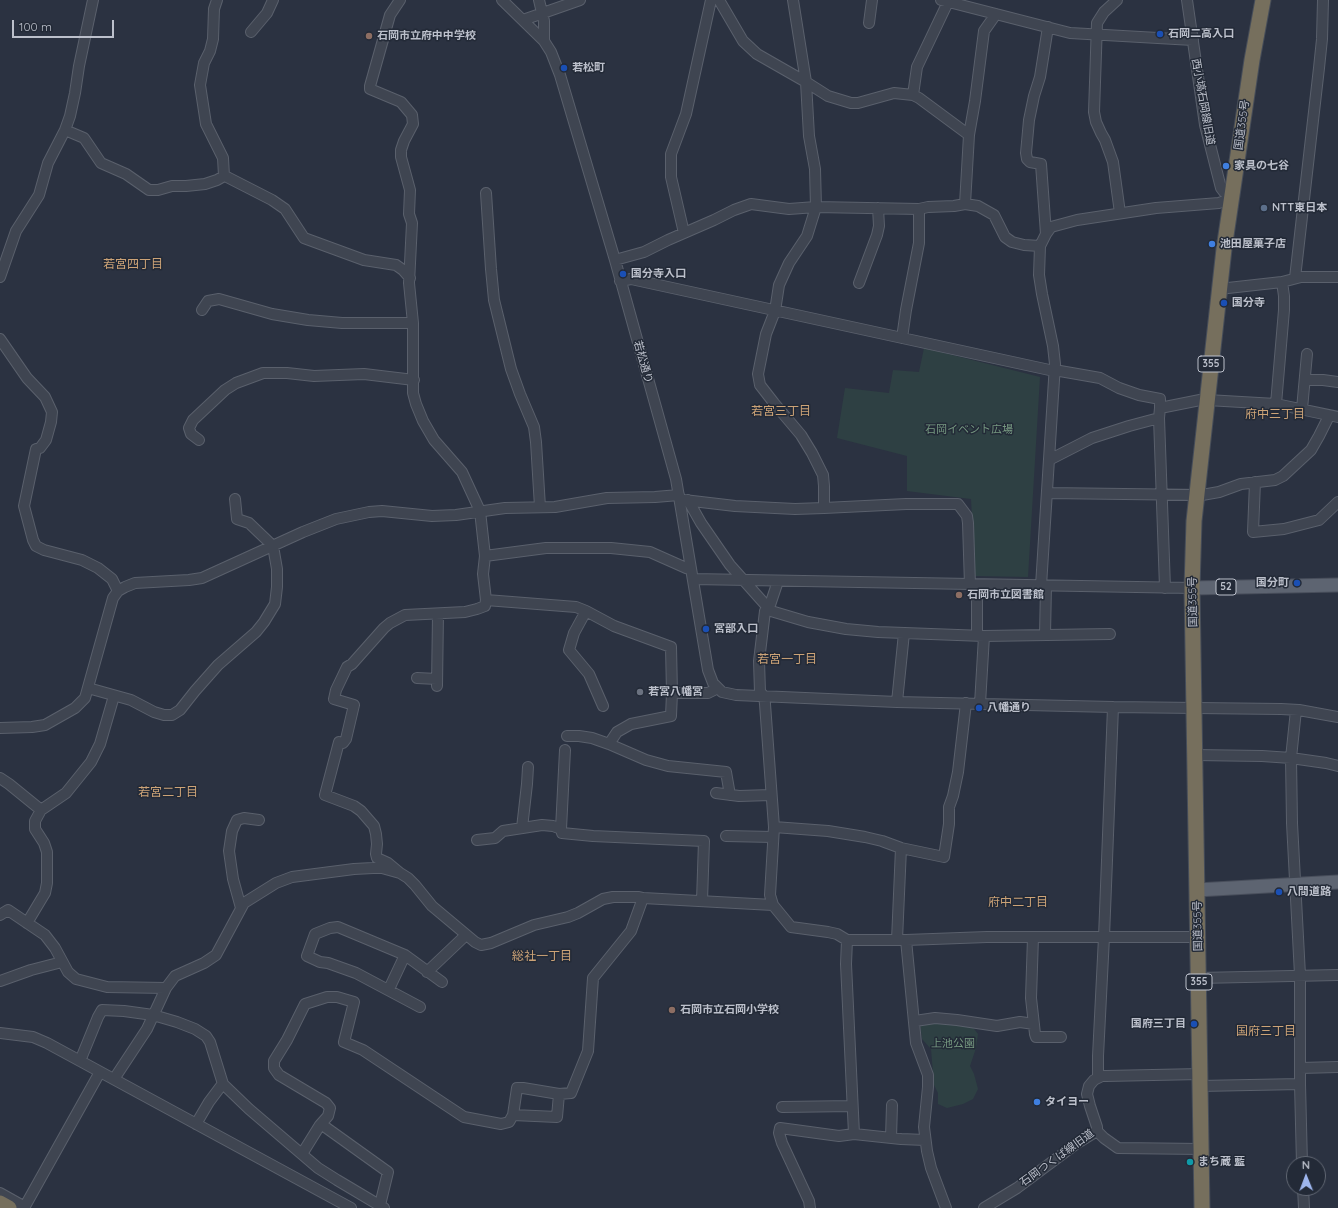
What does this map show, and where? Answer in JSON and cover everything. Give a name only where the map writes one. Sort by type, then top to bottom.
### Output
[{"type":"highway","name":"国道355号","points":[[1202,1208],[1192,588],[1193,546],[1196,495],[1219,289],[1252,60],[1263,0]]},
{"type":"highway","points":[[0,1203],[9,1208]]},
{"type":"main road","name":"52","points":[[1192,588],[1338,585]]},
{"type":"main road","points":[[1197,890],[1338,882]]},
{"type":"street","points":[[0,277],[16,231],[39,195],[48,163],[65,130],[73,104],[78,66],[93,0]]},
{"type":"street","points":[[217,0],[214,9],[213,39],[210,51],[204,63],[200,85],[206,124],[223,158],[224,176]]},
{"type":"street","points":[[251,32],[267,13],[273,0]]},
{"type":"street","points":[[400,0],[390,15],[370,89],[401,102],[412,116],[413,124],[401,150],[410,190],[409,214],[412,223],[410,278],[413,323],[413,393],[423,421],[434,440],[462,472],[480,512],[486,556],[483,574],[486,600],[485,606],[465,612],[405,615],[384,628],[364,652],[352,664],[347,666],[336,690],[334,699],[354,705],[346,739],[343,743],[339,742],[324,795],[354,806],[362,811],[374,826],[377,844],[377,858],[388,863],[408,878],[432,906],[466,935],[481,945],[491,944],[534,925],[568,917],[603,899],[613,897],[639,897],[773,905]]},
{"type":"street","points":[[502,0],[544,41]]},
{"type":"street","points":[[539,0],[543,13],[544,41]]},
{"type":"street","points":[[523,20],[580,0]]},
{"type":"street","points":[[684,233],[671,177],[672,154],[686,114],[711,0]]},
{"type":"street","points":[[719,0],[743,41],[757,54],[828,96],[851,103],[858,103],[894,93],[913,95],[969,135]]},
{"type":"street","points":[[792,0],[806,82],[810,136],[815,169],[816,207],[807,236],[789,263],[779,285],[775,310],[766,334],[758,374],[760,385],[774,404],[801,435],[812,453],[822,475],[824,486],[824,508]]},
{"type":"street","points":[[869,23],[872,0]]},
{"type":"street","points":[[1118,0],[1104,12],[1096,27],[1094,112],[1096,122],[1108,146],[1113,162],[1120,213]]},
{"type":"street","name":"西小塙石岡線旧道","points":[[1186,0],[1205,125],[1221,188],[1231,198]]},
{"type":"street","points":[[1295,278],[1322,39],[1323,0]]},
{"type":"street","points":[[913,95],[917,67],[944,1],[1070,32],[1096,35],[1193,40]]},
{"type":"street","points":[[964,204],[969,135],[984,31],[996,14]]},
{"type":"street","points":[[1046,234],[1041,164],[1030,162],[1027,159],[1026,154],[1029,120],[1040,77],[1048,27]]},
{"type":"street","name":"若松通り","points":[[544,41],[551,52],[560,75],[682,498],[691,569],[708,670],[713,683],[718,688]]},
{"type":"street","points":[[65,130],[84,138],[101,163],[126,174],[149,190],[158,190],[172,186],[205,184],[224,176]]},
{"type":"street","points":[[224,176],[266,197],[284,209],[304,238],[364,260],[396,265],[410,278]]},
{"type":"street","points":[[486,194],[490,270],[494,300],[511,369],[527,412],[534,426],[540,507]]},
{"type":"street","points":[[1045,635],[1044,586],[1047,493],[1055,364],[1053,346],[1039,275],[1040,246],[1046,234],[1052,227],[1062,224],[1078,220],[1156,208],[1219,203],[1231,198]]},
{"type":"street","points":[[614,260],[644,252],[734,210],[751,204],[789,209],[816,207],[919,209],[964,204],[978,206],[994,215],[1005,237],[1012,242],[1024,245],[1040,246]]},
{"type":"street","points":[[859,283],[877,234],[879,226],[878,208]]},
{"type":"street","points":[[902,338],[919,243],[919,209]]},
{"type":"street","points":[[1219,289],[1282,282],[1295,278],[1338,277]]},
{"type":"street","points":[[620,281],[631,279],[1054,371],[1100,378],[1139,396],[1160,398],[1165,588]]},
{"type":"street","points":[[1276,404],[1284,310],[1282,282]]},
{"type":"street","points":[[202,310],[208,300],[219,298],[272,314],[308,320],[342,323],[413,323]]},
{"type":"street","points":[[0,339],[27,378],[45,397],[52,412],[46,440],[40,448],[36,449],[24,506],[36,546],[44,550],[82,560],[98,568],[112,579],[118,591]]},
{"type":"street","points":[[1302,409],[1306,380],[1307,354]]},
{"type":"street","points":[[199,440],[191,434],[189,428],[193,420],[225,390],[236,383],[263,373],[287,373],[314,376],[364,374],[414,380]]},
{"type":"street","points":[[1306,380],[1338,382]]},
{"type":"street","points":[[1047,493],[1196,495],[1219,492],[1241,484],[1275,480],[1283,476],[1311,450],[1323,430],[1334,416],[1276,404],[1200,400],[1092,438],[1049,460]]},
{"type":"street","points":[[1255,482],[1253,532],[1284,529],[1319,520],[1338,502]]},
{"type":"street","points":[[0,728],[45,725],[75,708],[85,698],[111,603],[118,591],[135,583],[202,578],[303,532],[336,519],[369,512],[382,511],[432,516],[456,515],[506,508],[555,507],[607,498],[682,498],[735,506],[768,508],[958,504],[967,516],[968,523],[980,636],[980,704]]},
{"type":"street","points":[[682,498],[730,565],[771,611],[808,622],[846,629],[878,632],[980,636],[1110,634]]},
{"type":"street","points":[[88,688],[131,700],[154,712],[164,715],[172,715],[180,710],[206,677],[244,641],[256,632],[270,614],[275,604],[277,569],[273,546],[249,523],[237,520],[235,499]]},
{"type":"street","points":[[486,556],[546,548],[611,548],[650,552],[691,569]]},
{"type":"street","points":[[693,579],[1192,588]]},
{"type":"street","points":[[778,581],[770,605],[765,611],[759,661],[760,692],[764,696],[774,832],[770,895],[773,905],[791,927],[832,933],[847,940],[1033,937],[1198,937]]},
{"type":"street","points":[[486,600],[570,607],[586,611],[614,626],[671,646],[671,716],[631,724],[617,732],[609,744]]},
{"type":"street","points":[[586,611],[574,633],[569,650],[589,674],[603,706]]},
{"type":"street","points":[[417,678],[437,682],[438,614]]},
{"type":"street","points":[[897,702],[904,633]]},
{"type":"street","points":[[672,693],[708,693],[718,688],[722,692],[729,694],[764,696],[897,702],[1113,707],[1250,708],[1296,710],[1338,717]]},
{"type":"street","points":[[27,923],[47,888],[46,848],[35,829],[35,821],[41,810],[66,793],[91,762],[100,744],[114,696]]},
{"type":"street","points":[[726,836],[774,832],[828,831],[865,837],[901,848],[944,857],[949,824],[949,807],[958,772],[966,703]]},
{"type":"street","points":[[1113,707],[1098,1078],[1106,1076],[1300,1084]]},
{"type":"street","points":[[1296,710],[1291,758],[1294,885],[1300,975],[1302,1156]]},
{"type":"street","points":[[567,736],[592,738],[646,760],[668,766],[726,772],[730,795]]},
{"type":"street","points":[[561,829],[566,750]]},
{"type":"street","points":[[1195,755],[1291,758],[1338,766]]},
{"type":"street","points":[[522,828],[528,784],[528,767]]},
{"type":"street","points":[[0,778],[10,784],[41,810]]},
{"type":"street","points":[[716,793],[739,796],[771,794]]},
{"type":"street","points":[[241,908],[233,879],[229,851],[232,831],[237,820],[244,818],[259,820]]},
{"type":"street","points":[[477,840],[496,838],[503,831],[536,825],[553,826],[561,829],[562,833],[593,836],[704,841],[702,901]]},
{"type":"street","points":[[901,848],[902,940],[915,1021],[916,1043],[928,1075],[924,1127],[925,1140],[931,1168],[946,1208]]},
{"type":"street","points":[[114,1079],[147,1028],[166,988],[175,976],[204,963],[216,955],[244,903],[276,883],[292,877],[373,868],[382,868],[400,873]]},
{"type":"street","points":[[302,1154],[321,1124],[328,1116],[330,1108],[326,1103],[279,1075],[274,1068],[274,1060],[287,1040],[305,1004],[327,997],[337,997],[354,1002],[344,1042],[363,1050],[464,1117],[501,1124],[509,1122],[513,1115],[516,1088],[559,1094],[571,1092],[588,1051],[593,978],[631,932],[643,898]]},
{"type":"street","points":[[0,915],[8,910],[45,935],[55,948],[70,975],[76,979],[107,987],[166,988]]},
{"type":"street","points":[[420,1007],[356,973],[328,963],[320,962],[307,956],[315,934],[330,928],[338,927],[405,955],[442,982]]},
{"type":"street","points":[[427,972],[466,935]]},
{"type":"street","points":[[1033,937],[1031,998],[1036,1037],[1061,1037]]},
{"type":"street","points":[[847,940],[846,964],[854,1134]]},
{"type":"street","points":[[389,990],[405,955]]},
{"type":"street","points":[[0,981],[31,970],[62,962]]},
{"type":"street","points":[[1199,978],[1338,975]]},
{"type":"street","points":[[80,1061],[102,1010],[153,1015],[195,1029],[206,1036],[210,1042],[224,1084],[248,1109],[318,1168],[382,1207],[388,1172],[321,1124]]},
{"type":"street","points":[[915,1021],[935,1018],[997,1026],[1020,1022],[1034,1024]]},
{"type":"street","points":[[0,1033],[38,1038],[351,1208]]},
{"type":"street","points":[[1300,1068],[1338,1067]]},
{"type":"street","points":[[0,1193],[25,1207],[100,1072]]},
{"type":"street","name":"石岡つくば線旧道","points":[[984,1208],[1017,1188],[1076,1144],[1097,1131],[1087,1094],[1089,1086],[1098,1078]]},
{"type":"street","points":[[196,1124],[209,1102],[224,1084]]},
{"type":"street","points":[[513,1115],[557,1117],[559,1094]]},
{"type":"street","points":[[891,1138],[892,1105]]},
{"type":"street","points":[[782,1107],[852,1106]]},
{"type":"street","points":[[810,1208],[809,1201],[782,1143],[779,1133],[780,1128],[839,1136],[854,1134],[925,1140]]},
{"type":"street","points":[[1097,1131],[1118,1148],[1201,1149]]},
{"type":"street","points":[[1303,1196],[1304,1208]]},
{"type":"green space","name":"石岡イベント広場","points":[[924,348],[1040,377],[1028,577],[975,576],[971,499],[907,491],[907,456],[837,438],[845,388],[889,393],[893,370],[919,372]]},
{"type":"green space","name":"上池公園","points":[[939,1021],[971,1025],[978,1034],[976,1048],[970,1066],[978,1089],[973,1099],[963,1104],[947,1108],[938,1104],[938,1093],[934,1085],[931,1049],[922,1039],[920,1023]]},
{"type":"place","name":"石岡二高入口","points":[[1160,34]]},
{"type":"place","name":"石岡市立府中中学校","points":[[369,36]]},
{"type":"place","name":"若松町","points":[[564,68]]},
{"type":"place","name":"家具の七谷","points":[[1226,166]]},
{"type":"place","name":"NTT東日本","points":[[1264,208]]},
{"type":"place","name":"池田屋菓子店","points":[[1212,244]]},
{"type":"place","name":"国分寺入口","points":[[623,274]]},
{"type":"place","name":"国分寺","points":[[1224,303]]},
{"type":"place","name":"国分町","points":[[1297,583]]},
{"type":"place","name":"石岡市立図書館","points":[[959,595]]},
{"type":"place","name":"宮部入口","points":[[706,629]]},
{"type":"place","name":"若宮八幡宮","points":[[640,692]]},
{"type":"place","name":"八幡通り","points":[[979,708]]},
{"type":"place","name":"八間道路","points":[[1279,892]]},
{"type":"place","name":"石岡市立石岡小学校","points":[[672,1010]]},
{"type":"place","name":"国府三丁目","points":[[1194,1024]]},
{"type":"place","name":"タイヨー","points":[[1037,1102]]},
{"type":"place","name":"まち蔵 藍","points":[[1190,1162]]},
{"type":"district","name":"若宮四丁目","points":[[133,264]]},
{"type":"district","name":"若宮三丁目","points":[[781,411]]},
{"type":"district","name":"府中三丁目","points":[[1275,414]]},
{"type":"district","name":"若宮一丁目","points":[[787,659]]},
{"type":"district","name":"若宮二丁目","points":[[168,792]]},
{"type":"district","name":"府中二丁目","points":[[1018,902]]},
{"type":"district","name":"総社一丁目","points":[[542,956]]},
{"type":"district","name":"国府三丁目","points":[[1266,1031]]}]
